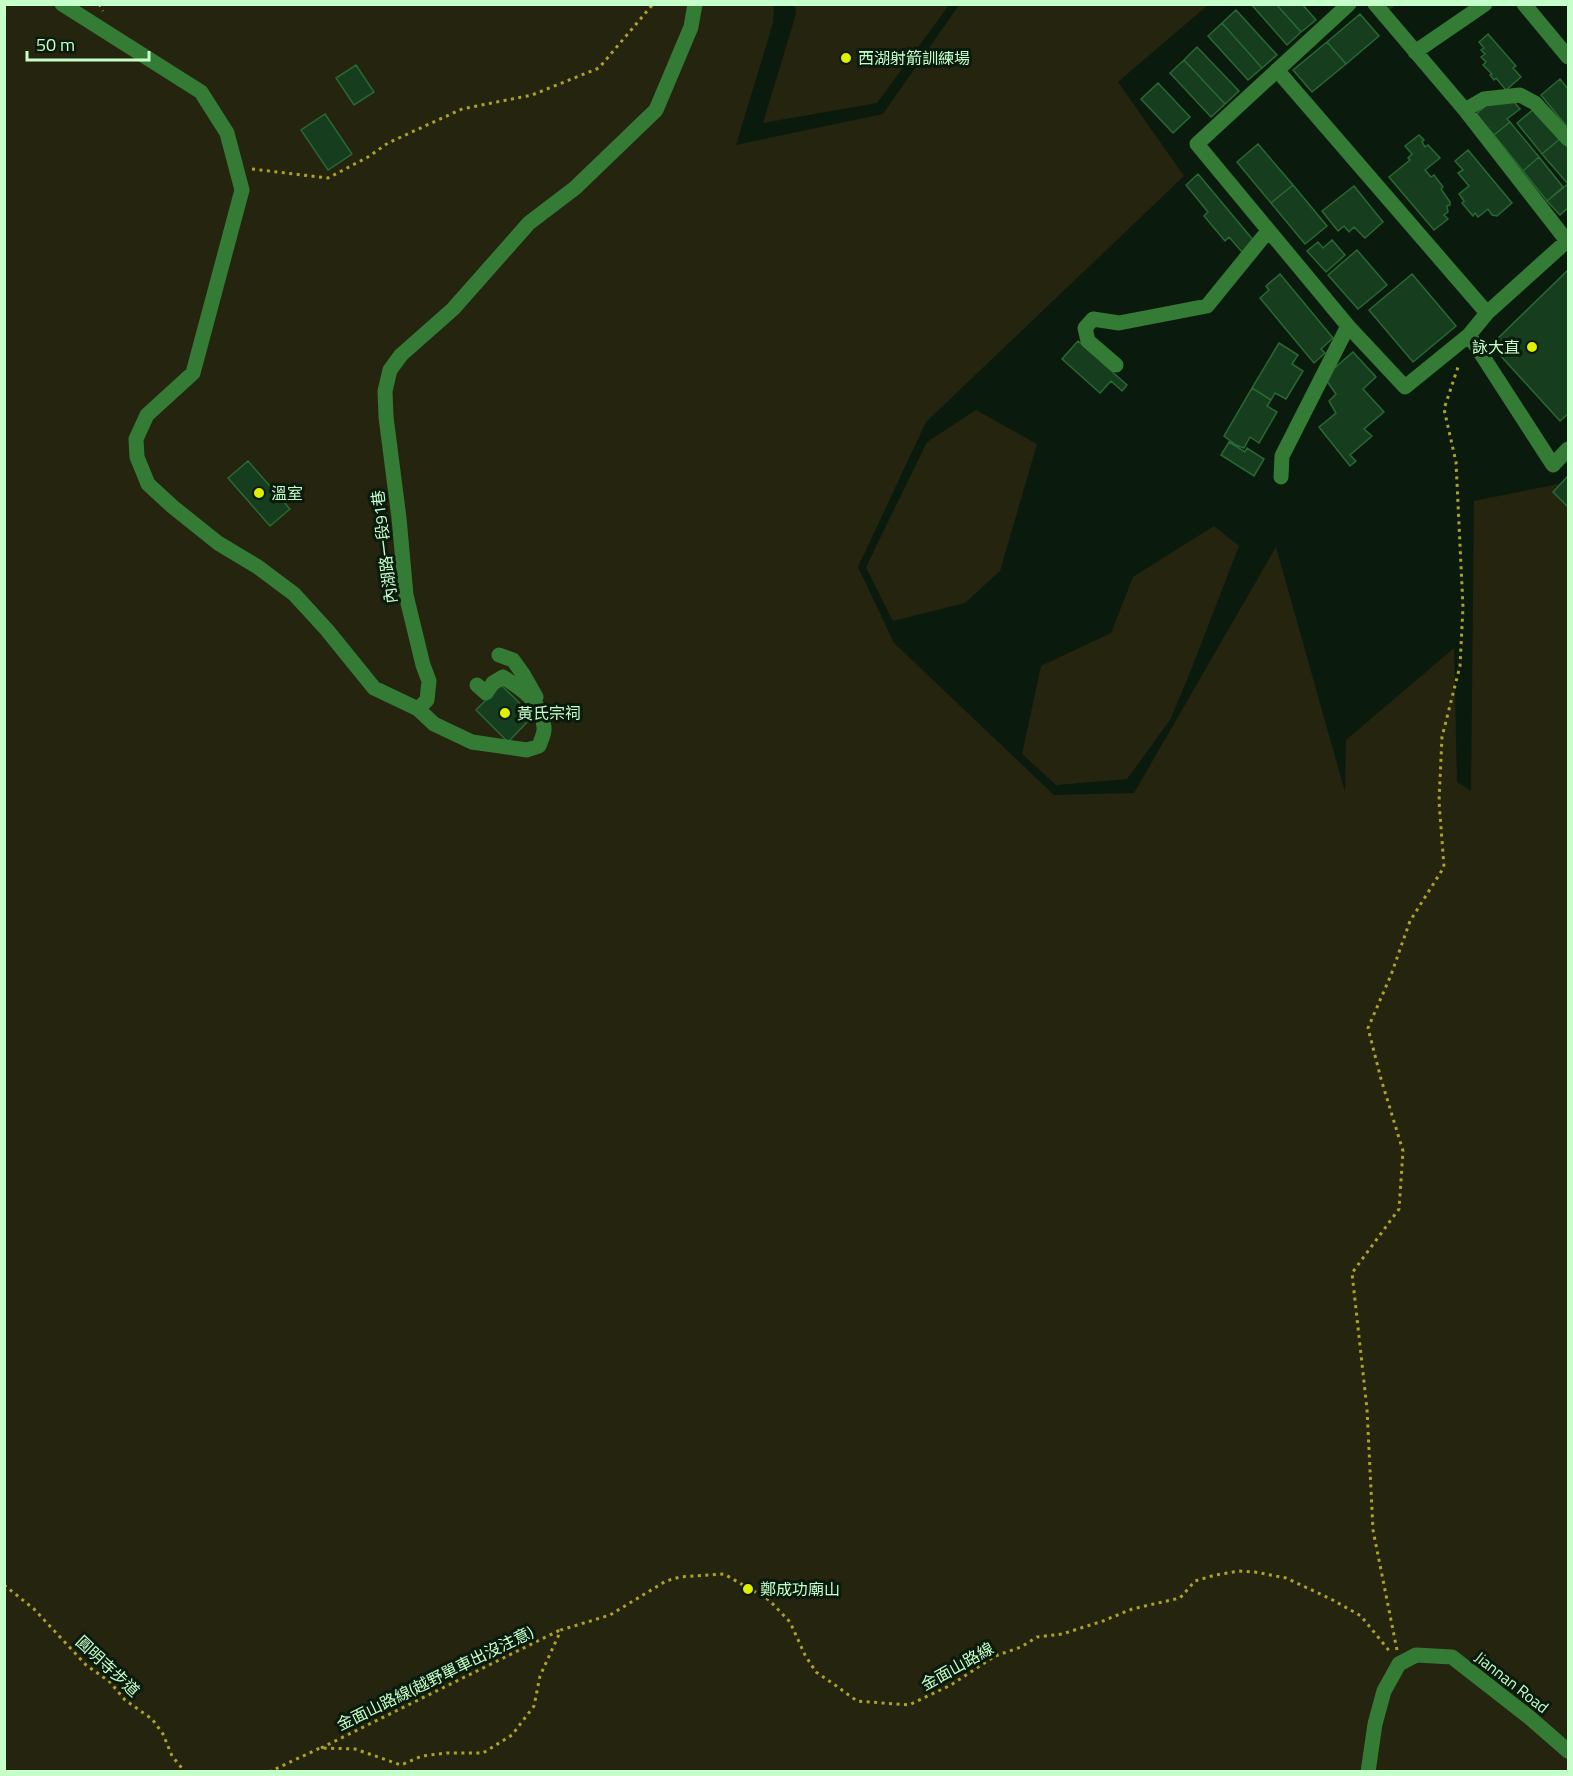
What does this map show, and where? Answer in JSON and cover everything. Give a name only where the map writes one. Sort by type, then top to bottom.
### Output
[{"type":"street","points":[[62,4],[201,92],[227,133],[242,190],[193,373],[147,415],[136,439],[137,457],[148,483],[173,507],[218,543],[258,567],[294,594],[374,688],[418,709],[434,724],[472,742],[527,750],[539,746],[545,729],[534,691],[513,660],[499,655]]},
{"type":"street","name":"內湖路一段91巷","points":[[418,709],[427,700],[429,681],[406,596],[386,417],[385,391],[390,369],[401,356],[453,309],[529,223],[575,188],[656,110],[691,27],[695,4]]},
{"type":"street","points":[[1348,4],[1197,144],[1348,326],[1405,387],[1469,335],[1487,313],[1568,241],[1465,110],[1375,4]]},
{"type":"street","points":[[1415,52],[1485,4]]},
{"type":"street","points":[[1524,4],[1569,57]]},
{"type":"street","points":[[1277,70],[1487,313]]},
{"type":"street","points":[[1465,110],[1484,99],[1520,95],[1535,103],[1569,139]]},
{"type":"street","points":[[1116,365],[1088,341],[1085,328],[1093,319],[1119,323],[1207,306],[1268,231]]},
{"type":"street","points":[[1281,477],[1282,456],[1348,326]]},
{"type":"street","points":[[1469,335],[1553,465],[1569,449]]},
{"type":"street","points":[[477,686],[486,693],[503,677],[522,689],[538,705]]},
{"type":"street","name":"Jiannan Road","points":[[1399,1664],[1416,1655],[1452,1657],[1569,1751]]},
{"type":"street","points":[[1368,1772],[1375,1724],[1384,1691],[1399,1664]]},
{"type":"path","points":[[236,167],[328,178],[368,157],[388,143],[462,109],[532,95],[599,68],[653,4]]},
{"type":"path","points":[[1399,1664],[1373,1530],[1367,1409],[1352,1273],[1399,1209],[1403,1150],[1368,1028],[1410,921],[1444,867],[1439,801],[1442,737],[1460,666],[1463,607],[1456,462],[1444,409],[1469,335]]},
{"type":"path","name":"金面山路線","points":[[561,1630],[610,1615],[666,1581],[680,1577],[724,1574],[769,1600],[790,1622],[805,1655],[816,1672],[857,1701],[909,1705],[951,1685],[995,1656],[1021,1647],[1037,1637],[1062,1634],[1103,1621],[1132,1608],[1180,1598],[1195,1581],[1239,1571],[1286,1578],[1361,1616],[1399,1664]]},
{"type":"path","name":"圓明寺步道","points":[[4,1585],[34,1609],[86,1665],[110,1682],[125,1700],[152,1719],[163,1734],[172,1756],[185,1772]]},
{"type":"path","points":[[269,1772],[288,1761],[320,1748],[355,1749],[401,1765],[422,1756],[483,1753],[512,1735],[534,1706],[540,1676],[561,1630]]},
{"type":"path","name":"金面山路線(越野單車出沒注意)","points":[[320,1748],[561,1630]]},
{"type":"shaded area","name":"西湖射箭訓練場","points":[[795,4],[949,5],[877,103],[763,123],[796,14]]},
{"type":"shaded area","points":[[5,5],[774,5],[773,23],[736,145],[883,114],[959,5],[1208,5],[1118,82],[1184,176],[926,422],[858,567],[894,643],[1054,795],[1134,793],[1276,547],[1345,792],[1346,740],[1454,648],[1457,782],[1471,791],[1474,501],[1568,482],[1568,1771],[5,1772]]},
{"type":"shaded area","points":[[976,410],[1037,444],[1000,571],[965,603],[893,621],[866,567],[927,442]]},
{"type":"shaded area","points":[[1214,526],[1239,546],[1170,720],[1127,779],[1056,785],[1022,754],[1041,666],[1111,633],[1133,577]]},
{"type":"building","points":[[1251,4],[1276,4],[1301,32],[1287,45]]},
{"type":"building","points":[[1276,4],[1302,4],[1316,20],[1301,32]]},
{"type":"building","points":[[1236,10],[1277,55],[1262,68],[1222,23]]},
{"type":"building","points":[[1360,14],[1379,36],[1346,64],[1327,42]]},
{"type":"building","points":[[1222,23],[1262,68],[1248,80],[1208,36]]},
{"type":"building","points":[[1488,34],[1516,66],[1513,68],[1521,77],[1506,90],[1496,78],[1494,80],[1490,75],[1492,74],[1483,65],[1486,62],[1481,57],[1485,54],[1481,50],[1484,48],[1479,42]]},
{"type":"building","points":[[1327,42],[1346,64],[1312,92],[1293,70]]},
{"type":"building","points":[[1197,47],[1239,91],[1225,104],[1184,60]]},
{"type":"building","points":[[1184,60],[1225,104],[1211,117],[1170,73]]},
{"type":"building","points":[[356,65],[374,92],[354,105],[336,78]]},
{"type":"building","points":[[1560,79],[1568,89],[1568,128],[1541,95]]},
{"type":"building","points":[[1158,83],[1190,117],[1173,133],[1141,99]]},
{"type":"building","points":[[1497,97],[1514,102],[1520,109],[1507,119],[1510,122],[1494,135],[1476,114]]},
{"type":"building","points":[[1535,108],[1561,138],[1542,154],[1517,123]]},
{"type":"building","points":[[325,114],[352,154],[328,170],[301,130]]},
{"type":"building","points":[[1510,122],[1539,157],[1523,171],[1494,135]]},
{"type":"building","points":[[1419,135],[1424,140],[1422,142],[1425,147],[1428,145],[1440,158],[1425,170],[1431,177],[1434,175],[1450,202],[1447,206],[1448,212],[1444,215],[1448,219],[1434,230],[1389,177],[1410,160],[1408,158],[1412,154],[1405,146]]},
{"type":"building","points":[[1561,138],[1568,148],[1568,184],[1542,154]]},
{"type":"building","points":[[1258,144],[1293,185],[1271,203],[1237,162]]},
{"type":"building","points":[[1468,150],[1512,203],[1497,216],[1492,215],[1488,209],[1478,217],[1475,213],[1473,216],[1462,203],[1464,201],[1459,194],[1469,186],[1458,173],[1463,170],[1455,161]]},
{"type":"building","points":[[1539,157],[1563,187],[1547,201],[1523,171]]},
{"type":"building","points":[[1198,174],[1254,241],[1242,252],[1229,237],[1225,241],[1204,216],[1208,212],[1186,185]]},
{"type":"building","points":[[1568,184],[1568,208],[1560,215],[1547,201]]},
{"type":"building","points":[[1293,185],[1327,226],[1305,244],[1271,203]]},
{"type":"building","points":[[1354,186],[1383,222],[1365,238],[1354,227],[1349,232],[1344,226],[1338,231],[1322,211]]},
{"type":"building","points":[[1332,240],[1345,255],[1326,272],[1307,251],[1318,242],[1323,248]]},
{"type":"building","points":[[1357,250],[1387,285],[1358,309],[1328,275]]},
{"type":"building","name":"詠大直","points":[[1568,270],[1568,414],[1560,421],[1492,344]]},
{"type":"building","points":[[1280,274],[1333,338],[1321,349],[1325,353],[1314,363],[1260,298],[1269,290],[1266,286]]},
{"type":"building","points":[[1412,274],[1456,326],[1413,362],[1369,310]]},
{"type":"building","points":[[1078,341],[1127,385],[1122,391],[1111,381],[1100,393],[1062,359]]},
{"type":"building","points":[[1279,343],[1298,355],[1292,364],[1303,371],[1286,399],[1275,393],[1271,400],[1252,388]]},
{"type":"building","points":[[1353,352],[1376,377],[1363,389],[1384,412],[1364,429],[1372,436],[1350,455],[1356,461],[1350,466],[1319,427],[1336,413],[1329,401],[1336,394],[1324,377]]},
{"type":"building","points":[[1252,388],[1271,400],[1267,406],[1277,412],[1259,443],[1250,437],[1244,448],[1224,436]]},
{"type":"building","points":[[1229,442],[1245,452],[1247,448],[1264,459],[1254,476],[1221,455]]},
{"type":"building","name":"溫室","points":[[248,461],[290,509],[270,526],[228,478]]},
{"type":"building","points":[[1568,476],[1568,507],[1553,492]]},
{"type":"building","name":"黃氏宗祠","points":[[501,685],[533,716],[508,742],[476,710]]},
{"type":"waterway","points":[[1390,7],[1393,4]]},
{"type":"place","name":"西湖射箭訓練場","points":[[846,58]]},
{"type":"place","name":"詠大直","points":[[1532,347]]},
{"type":"place","name":"溫室","points":[[259,493]]},
{"type":"place","name":"黃氏宗祠","points":[[505,713]]},
{"type":"place","name":"鄭成功廟山","points":[[748,1589]]}]
